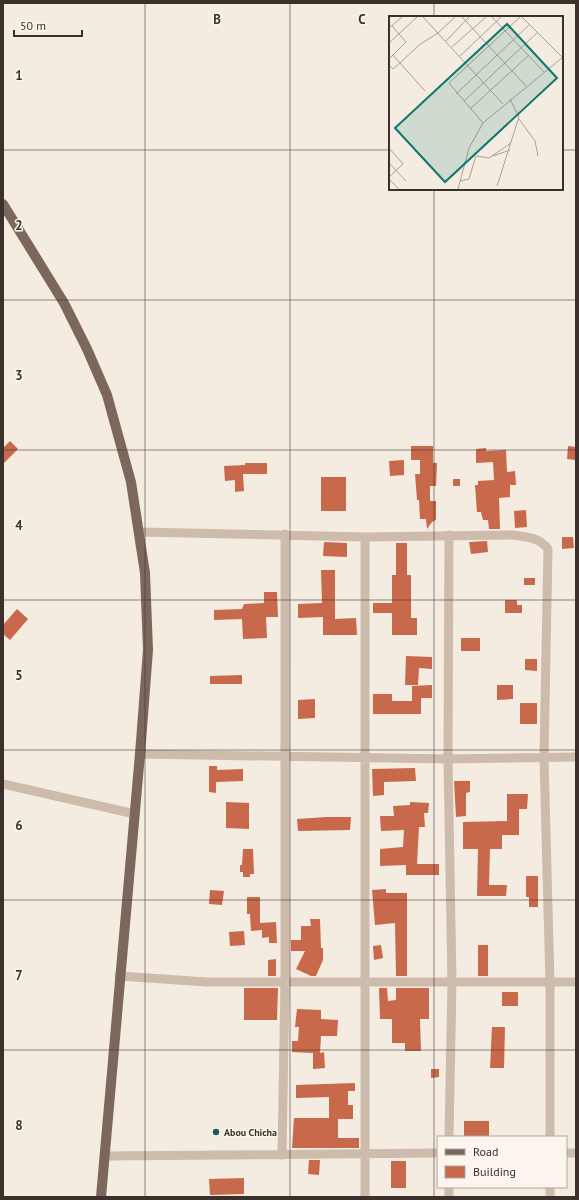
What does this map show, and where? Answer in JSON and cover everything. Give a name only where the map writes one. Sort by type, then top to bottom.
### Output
[{"type":"main road","points":[[3,204],[64,303],[87,349],[107,395],[124,453],[140,532],[148,611],[148,650],[140,754],[119,976],[101,1197]]},
{"type":"street","points":[[140,532],[285,534],[365,537],[449,535],[520,536],[543,541],[548,549],[544,758],[550,983],[550,1136]]},
{"type":"street","points":[[282,1155],[285,982],[285,534]]},
{"type":"street","points":[[449,535],[448,760],[452,982],[449,1136]]},
{"type":"street","points":[[365,537],[365,1197]]},
{"type":"street","points":[[140,754],[448,760],[576,757]]},
{"type":"street","points":[[3,784],[135,814]]},
{"type":"street","points":[[119,976],[207,982],[576,982]]},
{"type":"street","points":[[104,1156],[437,1153]]},
{"type":"building","points":[[10,441],[18,449],[3,464],[3,448]]},
{"type":"building","points":[[411,446],[433,446],[433,463],[437,463],[436,486],[430,486],[430,501],[436,501],[436,520],[432,522],[427,529],[426,519],[420,519],[419,500],[417,500],[415,474],[420,474],[420,460],[411,460]]},
{"type":"building","points":[[568,446],[576,447],[576,460],[567,459]]},
{"type":"building","points":[[486,448],[486,451],[506,450],[507,472],[515,471],[516,485],[510,485],[510,497],[499,498],[500,529],[489,529],[488,520],[483,520],[481,512],[477,512],[475,485],[478,485],[478,481],[494,480],[493,462],[476,463],[476,449]]},
{"type":"building","points":[[404,460],[404,475],[390,476],[389,461]]},
{"type":"building","points":[[245,463],[267,463],[267,474],[243,474],[244,491],[235,492],[235,480],[225,481],[224,466],[245,465]]},
{"type":"building","points":[[321,477],[346,477],[346,511],[321,511]]},
{"type":"building","points":[[453,479],[460,479],[460,486],[453,486]]},
{"type":"building","points":[[526,510],[527,527],[515,528],[514,511]]},
{"type":"building","points":[[562,537],[573,537],[574,548],[562,549]]},
{"type":"building","points":[[487,541],[488,552],[471,554],[469,542]]},
{"type":"building","points":[[324,542],[347,543],[347,557],[323,556]]},
{"type":"building","points":[[396,543],[407,543],[407,575],[411,575],[411,618],[417,618],[417,635],[392,635],[392,613],[373,613],[373,603],[392,603],[392,575],[396,575]]},
{"type":"building","points":[[321,570],[335,570],[335,619],[356,618],[357,635],[323,635],[323,617],[298,618],[298,604],[322,603]]},
{"type":"building","points":[[524,578],[535,578],[535,585],[524,585]]},
{"type":"building","points":[[264,592],[277,592],[278,617],[266,617],[267,638],[243,639],[242,619],[214,620],[214,610],[242,609],[244,604],[264,603]]},
{"type":"building","points":[[505,600],[517,600],[517,605],[522,605],[522,613],[505,613]]},
{"type":"building","points":[[17,609],[28,619],[10,640],[3,634],[3,625]]},
{"type":"building","points":[[461,638],[480,638],[480,651],[461,651]]},
{"type":"building","points":[[406,656],[432,657],[432,669],[419,668],[418,685],[405,685]]},
{"type":"building","points":[[525,659],[537,659],[537,671],[525,670]]},
{"type":"building","points":[[242,675],[242,684],[210,684],[210,676]]},
{"type":"building","points":[[432,685],[432,698],[421,698],[421,714],[373,714],[373,694],[392,694],[392,701],[412,701],[412,686]]},
{"type":"building","points":[[497,685],[513,685],[513,699],[497,700]]},
{"type":"building","points":[[315,699],[315,718],[298,719],[298,700]]},
{"type":"building","points":[[520,703],[537,703],[537,724],[520,724]]},
{"type":"building","points":[[209,766],[217,766],[217,770],[243,769],[243,781],[216,782],[216,793],[209,792]]},
{"type":"building","points":[[415,768],[416,781],[384,782],[384,795],[373,796],[372,769]]},
{"type":"building","points":[[454,781],[470,781],[470,792],[466,793],[466,816],[456,817]]},
{"type":"building","points":[[507,794],[528,794],[527,809],[519,809],[519,835],[502,835],[502,849],[490,849],[489,885],[507,885],[506,896],[477,896],[478,849],[463,849],[463,822],[507,821]]},
{"type":"building","points":[[226,802],[249,803],[249,829],[226,828]]},
{"type":"building","points":[[410,802],[429,803],[428,813],[424,813],[425,827],[419,827],[417,864],[439,864],[439,875],[406,875],[406,865],[380,866],[380,849],[403,847],[404,830],[381,831],[380,816],[394,816],[393,806],[410,805]]},
{"type":"building","points":[[351,817],[350,830],[298,831],[297,819]]},
{"type":"building","points":[[243,849],[253,849],[254,874],[250,874],[250,877],[243,877],[243,872],[240,872]]},
{"type":"building","points":[[526,876],[538,876],[538,907],[529,907],[529,897],[526,897]]},
{"type":"building","points":[[386,889],[386,893],[407,893],[407,976],[396,976],[395,923],[375,925],[372,890]]},
{"type":"building","points":[[210,890],[224,891],[222,905],[209,904]]},
{"type":"building","points":[[247,897],[260,897],[260,923],[276,922],[277,943],[269,943],[269,937],[262,938],[262,930],[251,931],[250,914],[247,914]]},
{"type":"building","points":[[310,919],[320,919],[323,960],[316,976],[311,976],[296,969],[305,951],[291,951],[291,940],[301,940],[301,926],[311,926]]},
{"type":"building","points":[[244,931],[245,945],[230,946],[229,932]]},
{"type":"building","points":[[381,945],[383,958],[374,960],[373,946]]},
{"type":"building","points":[[478,945],[488,945],[488,976],[478,976]]},
{"type":"building","points":[[276,959],[276,976],[268,976],[268,960]]},
{"type":"building","points":[[244,988],[278,988],[277,1020],[244,1020]]},
{"type":"building","points":[[379,988],[387,988],[388,1001],[396,1000],[396,988],[429,988],[429,1019],[420,1019],[421,1051],[405,1051],[405,1043],[392,1043],[392,1019],[380,1019]]},
{"type":"building","points":[[502,992],[518,992],[518,1006],[502,1006]]},
{"type":"building","points":[[297,1009],[321,1010],[321,1019],[338,1020],[337,1036],[321,1036],[320,1053],[324,1052],[325,1068],[313,1069],[313,1053],[292,1052],[292,1041],[298,1041],[299,1027],[295,1027]]},
{"type":"building","points":[[492,1027],[505,1027],[504,1068],[490,1068]]},
{"type":"building","points":[[431,1069],[439,1069],[439,1077],[431,1078]]},
{"type":"building","points":[[355,1083],[355,1091],[348,1091],[348,1105],[353,1105],[353,1119],[338,1119],[338,1138],[359,1138],[359,1148],[292,1148],[294,1118],[329,1118],[329,1097],[296,1098],[296,1085]]},
{"type":"building","points":[[464,1121],[489,1121],[489,1136],[464,1136]]},
{"type":"building","points":[[309,1160],[320,1160],[319,1175],[308,1174]]},
{"type":"building","points":[[391,1161],[406,1161],[406,1188],[391,1188]]},
{"type":"building","points":[[244,1178],[244,1194],[210,1195],[209,1179]]},
{"type":"place","name":"Abou Chicha","points":[[216,1132]]}]
